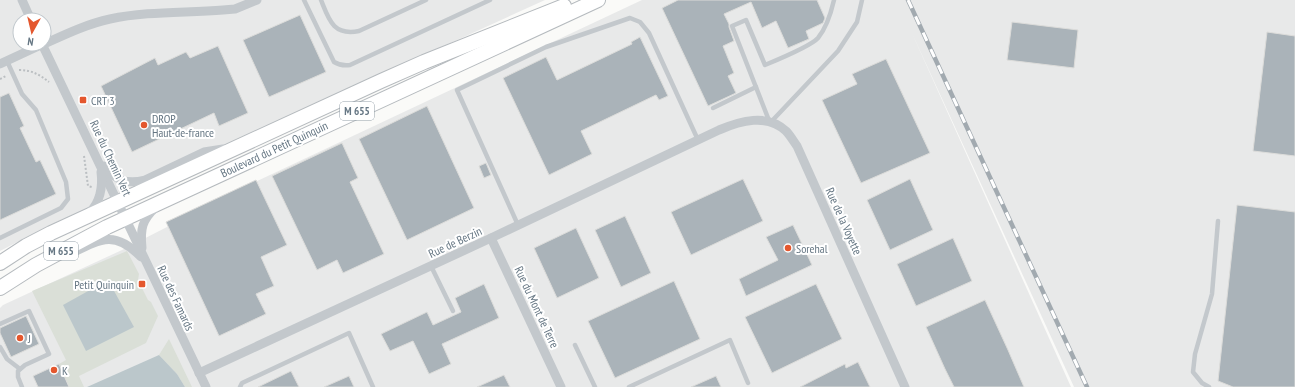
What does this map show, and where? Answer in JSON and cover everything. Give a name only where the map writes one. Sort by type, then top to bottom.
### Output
[{"type":"main road","name":"Boulevard du Petit Quinquin","points":[[0,263],[26,246],[84,217],[236,147],[424,62],[578,0]]},
{"type":"main road","name":"Boulevard du Petit Quinquin","points":[[0,289],[36,265],[87,237],[126,218],[598,0]]},
{"type":"street","points":[[22,0],[28,12]]},
{"type":"street","points":[[52,40],[83,26],[110,18],[141,14],[235,9],[257,0]]},
{"type":"street","points":[[3,62],[25,52]]},
{"type":"street","name":"Rue du Chemin Vert","points":[[47,52],[126,218]]},
{"type":"street","name":"Rue de la Voyette","points":[[719,130],[746,121],[760,120],[775,124],[786,131],[797,146],[905,387]]},
{"type":"street","name":"Rue de Berzin","points":[[199,373],[491,238],[719,130]]},
{"type":"street","points":[[98,159],[116,177],[124,181],[132,182],[145,180],[204,152],[236,147]]},
{"type":"street","points":[[84,217],[93,210],[98,201],[101,190],[101,172],[98,159]]},
{"type":"street","points":[[146,263],[142,248],[142,228],[150,213],[166,200]]},
{"type":"street","name":"Rue des Famards","points":[[126,218],[206,387]]},
{"type":"street","name":"Rue du Mont de Terre","points":[[491,238],[561,387]]},
{"type":"street","points":[[0,289],[100,240],[115,240],[124,244],[131,248],[146,263]]},
{"type":"lane","points":[[304,0],[334,62],[338,65],[346,66],[490,0]]},
{"type":"lane","points":[[321,0],[329,21],[336,28],[344,32],[358,31],[426,0]]},
{"type":"lane","points":[[834,0],[831,13],[818,38],[806,46],[765,65],[746,20],[732,26],[770,123],[838,51],[857,22],[862,0]]},
{"type":"lane","points":[[518,225],[457,90],[546,48],[630,18],[640,22],[649,33],[698,140]]},
{"type":"lane","points":[[0,238],[61,208],[68,199],[66,182],[36,110],[22,94],[12,73],[3,62]]},
{"type":"lane","points":[[713,108],[756,87]]},
{"type":"lane","points":[[1209,387],[1202,383],[1193,372],[1195,354],[1212,294],[1218,221]]},
{"type":"lane","points":[[431,266],[453,311]]},
{"type":"lane","points":[[0,324],[29,311],[49,354],[25,365],[18,371],[18,377],[22,387]]},
{"type":"lane","points":[[240,387],[242,383],[349,333],[373,387]]},
{"type":"lane","points":[[629,387],[730,340],[748,383]]},
{"type":"lane","points":[[575,344],[595,387]]},
{"type":"lane","points":[[0,347],[7,359],[20,369]]},
{"type":"path","points":[[0,79],[20,70],[30,71],[41,75],[50,83]]},
{"type":"path","points":[[82,150],[85,158],[88,186],[101,190]]},
{"type":"shaded area","points":[[0,0],[545,0],[48,226],[0,251]]},
{"type":"shaded area","points":[[642,0],[1295,0],[1295,387],[1074,387],[911,31],[1071,387],[0,387],[0,308],[3,305],[122,250],[253,183]]},
{"type":"shaded area","points":[[127,251],[139,274],[138,280],[158,316],[146,343],[79,376],[84,387],[69,387],[59,364],[66,360],[32,291]]},
{"type":"shaded area","points":[[108,280],[134,327],[86,351],[63,305]]},
{"type":"shaded area","points":[[169,339],[192,387],[185,387],[177,374],[159,355]]},
{"type":"shaded area","points":[[159,355],[177,374],[185,387],[87,387]]},
{"type":"building","points":[[678,0],[817,0],[825,18],[823,23],[806,31],[809,39],[788,48],[776,21],[762,28],[751,2],[724,14],[729,24],[734,41],[723,46],[734,73],[728,76],[736,93],[708,106],[662,8]]},
{"type":"building","points":[[300,15],[326,72],[269,97],[243,40]]},
{"type":"building","points":[[1012,22],[1078,30],[1074,68],[1007,60]]},
{"type":"building","points":[[1267,32],[1295,36],[1295,156],[1253,151]]},
{"type":"building","points":[[640,37],[668,96],[659,100],[656,95],[581,131],[592,154],[549,175],[503,78],[546,57],[557,80],[632,44],[631,42]]},
{"type":"building","points":[[218,46],[248,113],[219,126],[214,113],[132,152],[101,86],[155,58],[158,65],[186,52],[190,58]]},
{"type":"building","points":[[886,59],[930,153],[861,183],[822,100],[857,84],[852,74]]},
{"type":"building","points":[[9,93],[24,126],[20,128],[36,162],[40,160],[56,194],[0,220],[0,97]]},
{"type":"building","points":[[427,106],[474,208],[407,240],[359,139]]},
{"type":"building","points":[[342,143],[358,178],[350,182],[384,254],[343,273],[337,260],[317,270],[272,176]]},
{"type":"building","points":[[486,163],[491,175],[484,178],[479,166]]},
{"type":"building","points":[[743,179],[763,221],[691,255],[671,212]]},
{"type":"building","points":[[910,179],[933,230],[890,250],[867,200]]},
{"type":"building","points":[[256,180],[287,245],[261,257],[274,286],[256,294],[266,314],[219,336],[166,222]]},
{"type":"building","points":[[1237,205],[1295,212],[1295,387],[1233,387],[1218,381]]},
{"type":"building","points":[[625,216],[651,273],[621,287],[595,230]]},
{"type":"building","name":"Sorehal","points":[[793,225],[812,265],[746,296],[739,279],[778,260],[766,237]]},
{"type":"building","points":[[576,228],[599,278],[557,298],[534,248]]},
{"type":"building","points":[[953,238],[972,281],[916,306],[897,264]]},
{"type":"building","points":[[674,281],[700,339],[615,378],[588,321]]},
{"type":"building","points":[[484,284],[499,318],[442,344],[451,364],[429,374],[413,341],[390,351],[381,334],[427,312],[433,325],[461,312],[455,298]]},
{"type":"building","points":[[816,284],[842,339],[772,373],[745,317]]},
{"type":"building","points":[[985,300],[1024,387],[954,387],[926,327]]},
{"type":"building","name":"J","points":[[26,316],[39,344],[11,357],[0,333],[0,328]]},
{"type":"building","points":[[858,362],[870,387],[800,387],[845,364],[846,368]]},
{"type":"building","name":"K","points":[[59,364],[69,387],[38,387],[33,376]]},
{"type":"building","points":[[291,371],[299,387],[258,387]]},
{"type":"building","points":[[504,375],[510,387],[477,387]]},
{"type":"building","points":[[349,376],[354,387],[324,387]]},
{"type":"building","points":[[716,376],[721,387],[691,387]]},
{"type":"railway","points":[[908,0],[1087,387]]},
{"type":"place","name":"CRT 3","points":[[83,100]]},
{"type":"place","name":"DROP Haut-de-france","points":[[144,125]]},
{"type":"place","name":"Sorehal","points":[[788,248]]},
{"type":"place","name":"Petit Quinquin","points":[[142,284]]},
{"type":"place","name":"J","points":[[20,338]]},
{"type":"place","name":"K","points":[[54,370]]}]
